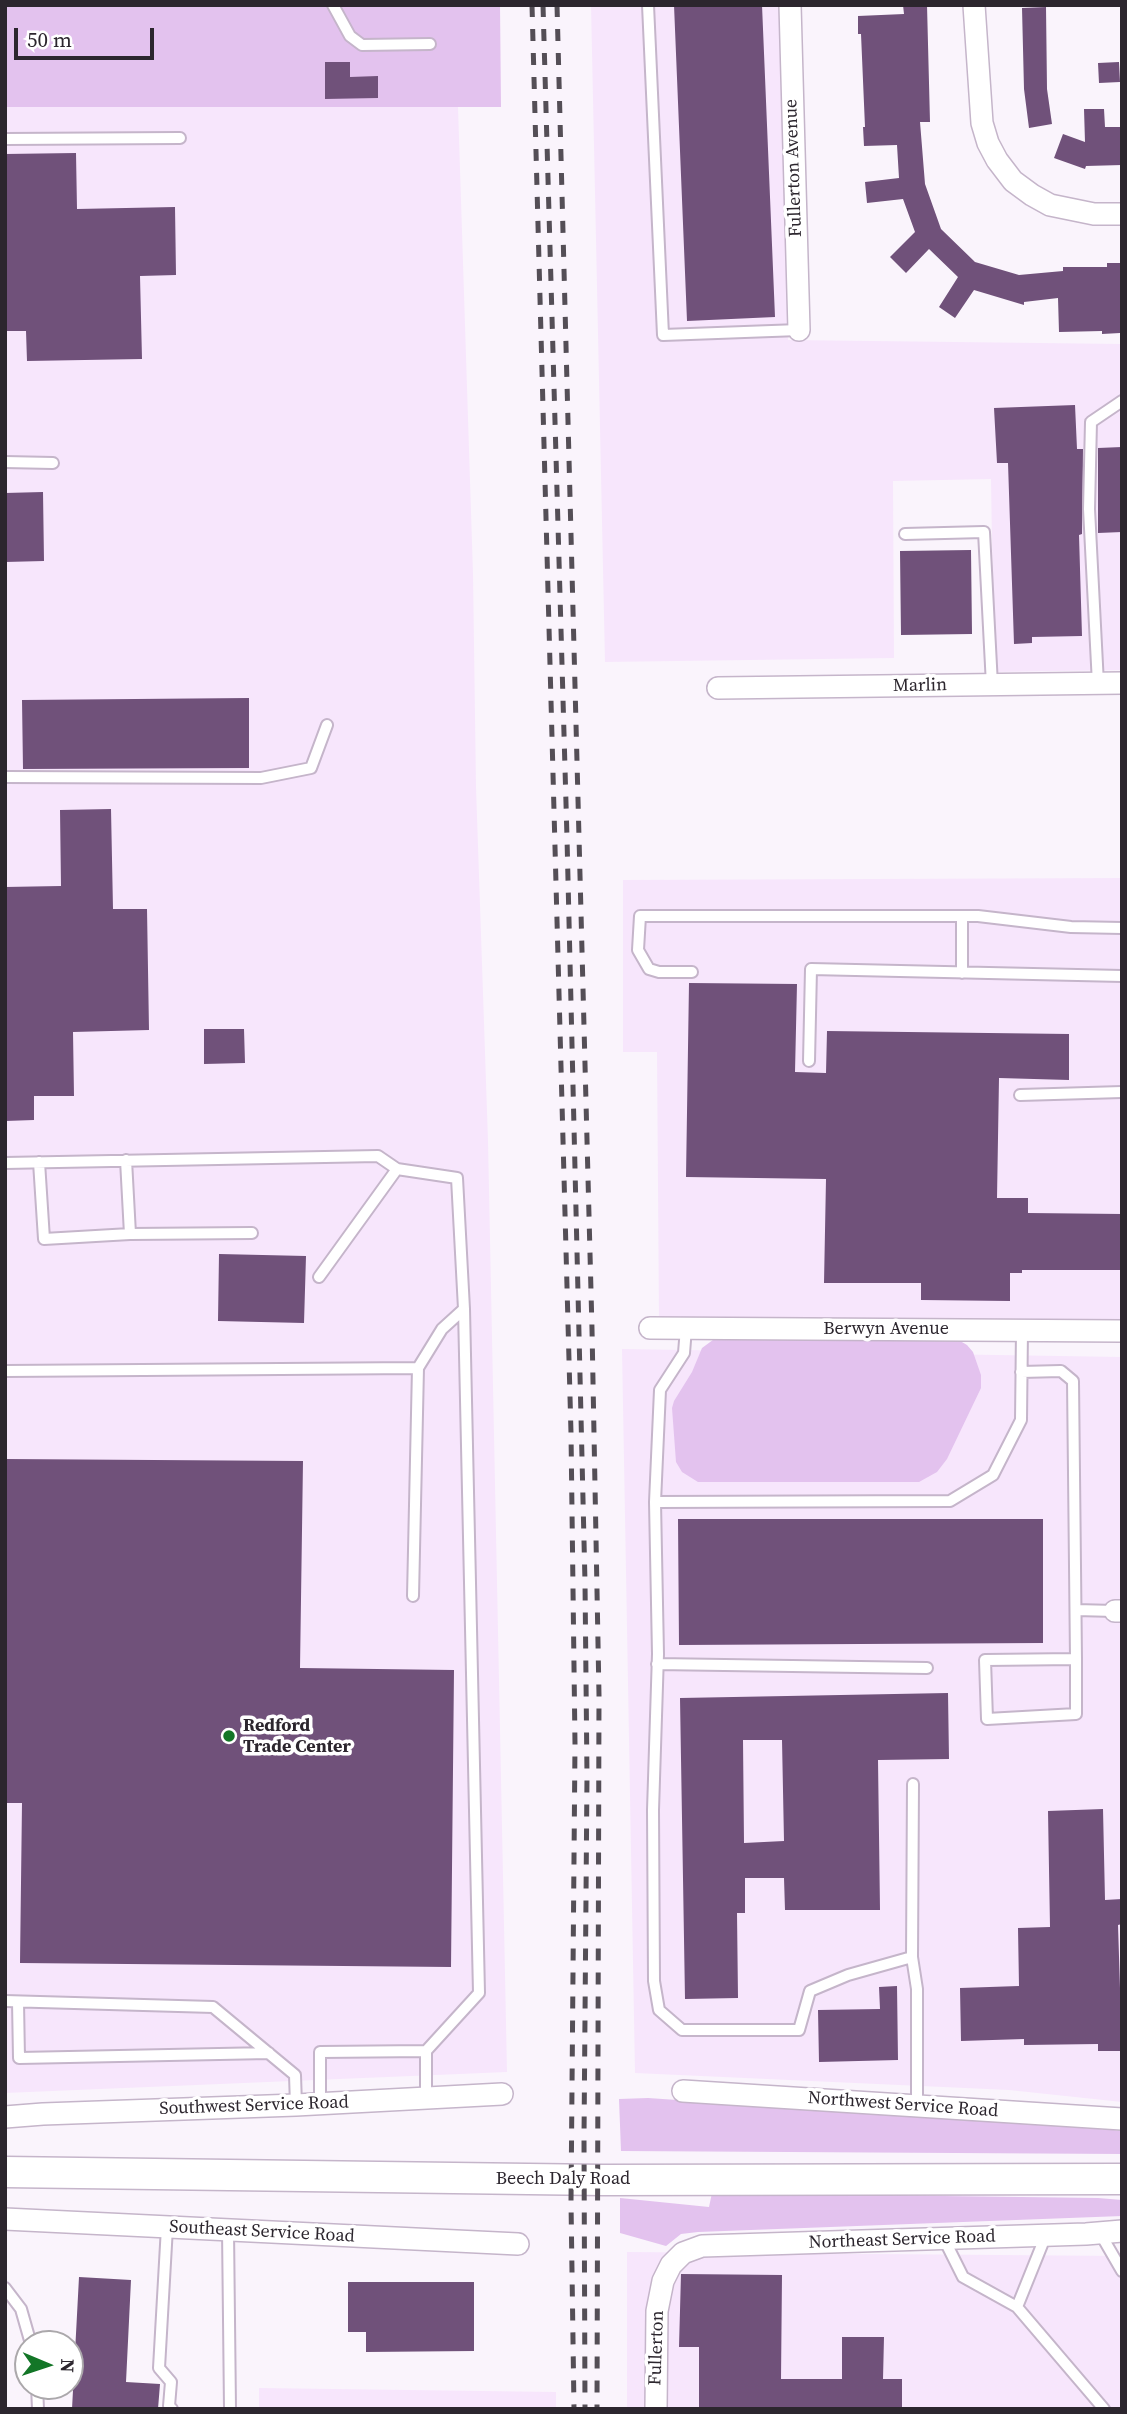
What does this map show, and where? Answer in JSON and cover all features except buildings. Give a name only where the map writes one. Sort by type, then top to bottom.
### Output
[{"type":"main road","name":"Beech Daly Road","points":[[5,2172],[590,2180],[1122,2179]]},
{"type":"street","name":"Fullerton Avenue","points":[[790,5],[799,330]]},
{"type":"street","points":[[974,5],[982,123],[997,160],[1013,181],[1050,205],[1094,214],[1122,214]]},
{"type":"street","name":"Marlin","points":[[718,688],[1122,684]]},
{"type":"street","name":"Berwyn Avenue","points":[[650,1328],[1122,1331]]},
{"type":"street","name":"Northwest Service Road","points":[[683,2091],[1122,2119]]},
{"type":"street","name":"Southwest Service Road","points":[[5,2117],[43,2113],[296,2105],[502,2094]]},
{"type":"street","name":"Southeast Service Road","points":[[5,2219],[518,2244]]},
{"type":"street","name":"Northeast Service Road","points":[[683,2253],[702,2246],[1122,2231]]},
{"type":"street","name":"Fullerton","points":[[656,2409],[657,2311],[663,2281],[671,2265],[683,2253]]},
{"type":"lane","points":[[333,5],[350,36],[362,45],[430,44]]},
{"type":"lane","points":[[649,5],[663,335],[799,330]]},
{"type":"lane","points":[[5,139],[180,138]]},
{"type":"lane","points":[[1098,684],[1089,509],[1091,422],[1122,401]]},
{"type":"lane","points":[[5,462],[53,463]]},
{"type":"lane","points":[[905,534],[984,532],[992,685]]},
{"type":"lane","points":[[5,777],[261,778],[311,768],[327,725]]},
{"type":"lane","points":[[692,972],[659,972],[649,969],[638,950],[640,916],[962,916],[1071,927],[1122,928]]},
{"type":"lane","points":[[962,916],[962,973]]},
{"type":"lane","points":[[809,1061],[811,970],[1122,976]]},
{"type":"lane","points":[[1020,1096],[1122,1092]]},
{"type":"lane","points":[[5,1163],[378,1156],[397,1169],[457,1178],[464,1309],[479,1993],[426,2051],[426,2098]]},
{"type":"lane","points":[[126,1160],[130,1234]]},
{"type":"lane","points":[[39,1162],[44,1239],[130,1234],[252,1233]]},
{"type":"lane","points":[[319,1277],[397,1169]]},
{"type":"lane","points":[[413,1596],[418,1368],[442,1329],[464,1309]]},
{"type":"lane","points":[[686,1328],[684,1353],[660,1390],[655,1502],[657,1664],[653,1810],[654,1981],[659,2010],[682,2030],[799,2031],[810,1991],[848,1975],[912,1957]]},
{"type":"lane","points":[[655,1502],[950,1501],[993,1475],[1021,1420],[1022,1330]]},
{"type":"lane","points":[[5,1371],[418,1368]]},
{"type":"lane","points":[[1021,1371],[1061,1371],[1073,1381],[1076,1610],[1076,1659],[1076,1714],[987,1719],[985,1660],[1076,1659]]},
{"type":"lane","points":[[1076,1610],[1118,1611]]},
{"type":"lane","points":[[657,1664],[928,1668]]},
{"type":"lane","points":[[913,1784],[912,1957],[918,1989],[917,2106]]},
{"type":"lane","points":[[5,2001],[213,2007],[295,2075],[296,2105]]},
{"type":"lane","points":[[19,2002],[19,2058],[269,2053]]},
{"type":"lane","points":[[320,2103],[320,2052],[426,2051]]},
{"type":"lane","points":[[167,2227],[159,2368],[171,2382],[169,2406],[172,2409]]},
{"type":"lane","points":[[228,2230],[230,2409]]},
{"type":"lane","points":[[1100,2233],[1122,2271]]},
{"type":"lane","points":[[1017,2307],[1046,2235]]},
{"type":"lane","points":[[944,2239],[963,2277],[1017,2307],[1104,2409]]},
{"type":"lane","points":[[5,2288],[21,2309],[28,2330]]},
{"type":"shaded area","points":[[5,5],[500,5],[501,107],[5,107]]},
{"type":"shaded area","points":[[591,5],[780,5],[788,340],[1122,344],[1122,670],[994,672],[991,479],[893,481],[894,658],[605,662]]},
{"type":"shaded area","points":[[5,107],[458,107],[488,1141],[507,2072],[5,2093]]},
{"type":"shaded area","points":[[1122,878],[1122,1319],[659,1321],[657,1052],[623,1052],[623,880]]},
{"type":"shaded area","points":[[717,1337],[955,1338],[973,1352],[981,1375],[981,1388],[947,1459],[937,1472],[919,1482],[698,1482],[682,1472],[676,1462],[672,1408],[702,1348]]},
{"type":"shaded area","points":[[622,1349],[1122,1357],[1122,2102],[1009,2090],[635,2073]]},
{"type":"shaded area","points":[[648,2098],[1122,2131],[1122,2154],[621,2151],[619,2099]]},
{"type":"shaded area","points":[[712,2193],[1098,2198],[1122,2200],[1122,2216],[698,2232],[681,2234],[666,2246],[620,2233],[620,2198],[709,2207]]},
{"type":"shaded area","points":[[627,2252],[1122,2256],[1122,2409],[627,2409]]},
{"type":"shaded area","points":[[259,2388],[556,2392],[556,2409],[259,2409]]},
{"type":"railway","points":[[532,5],[571,1433],[575,1744],[571,2202],[574,2409]]},
{"type":"railway","points":[[543,5],[585,1582],[585,2409]]},
{"type":"railway","points":[[557,5],[599,1695],[597,2409]]},
{"type":"place","name":"Redford Trade Center","points":[[229,1736]]}]
